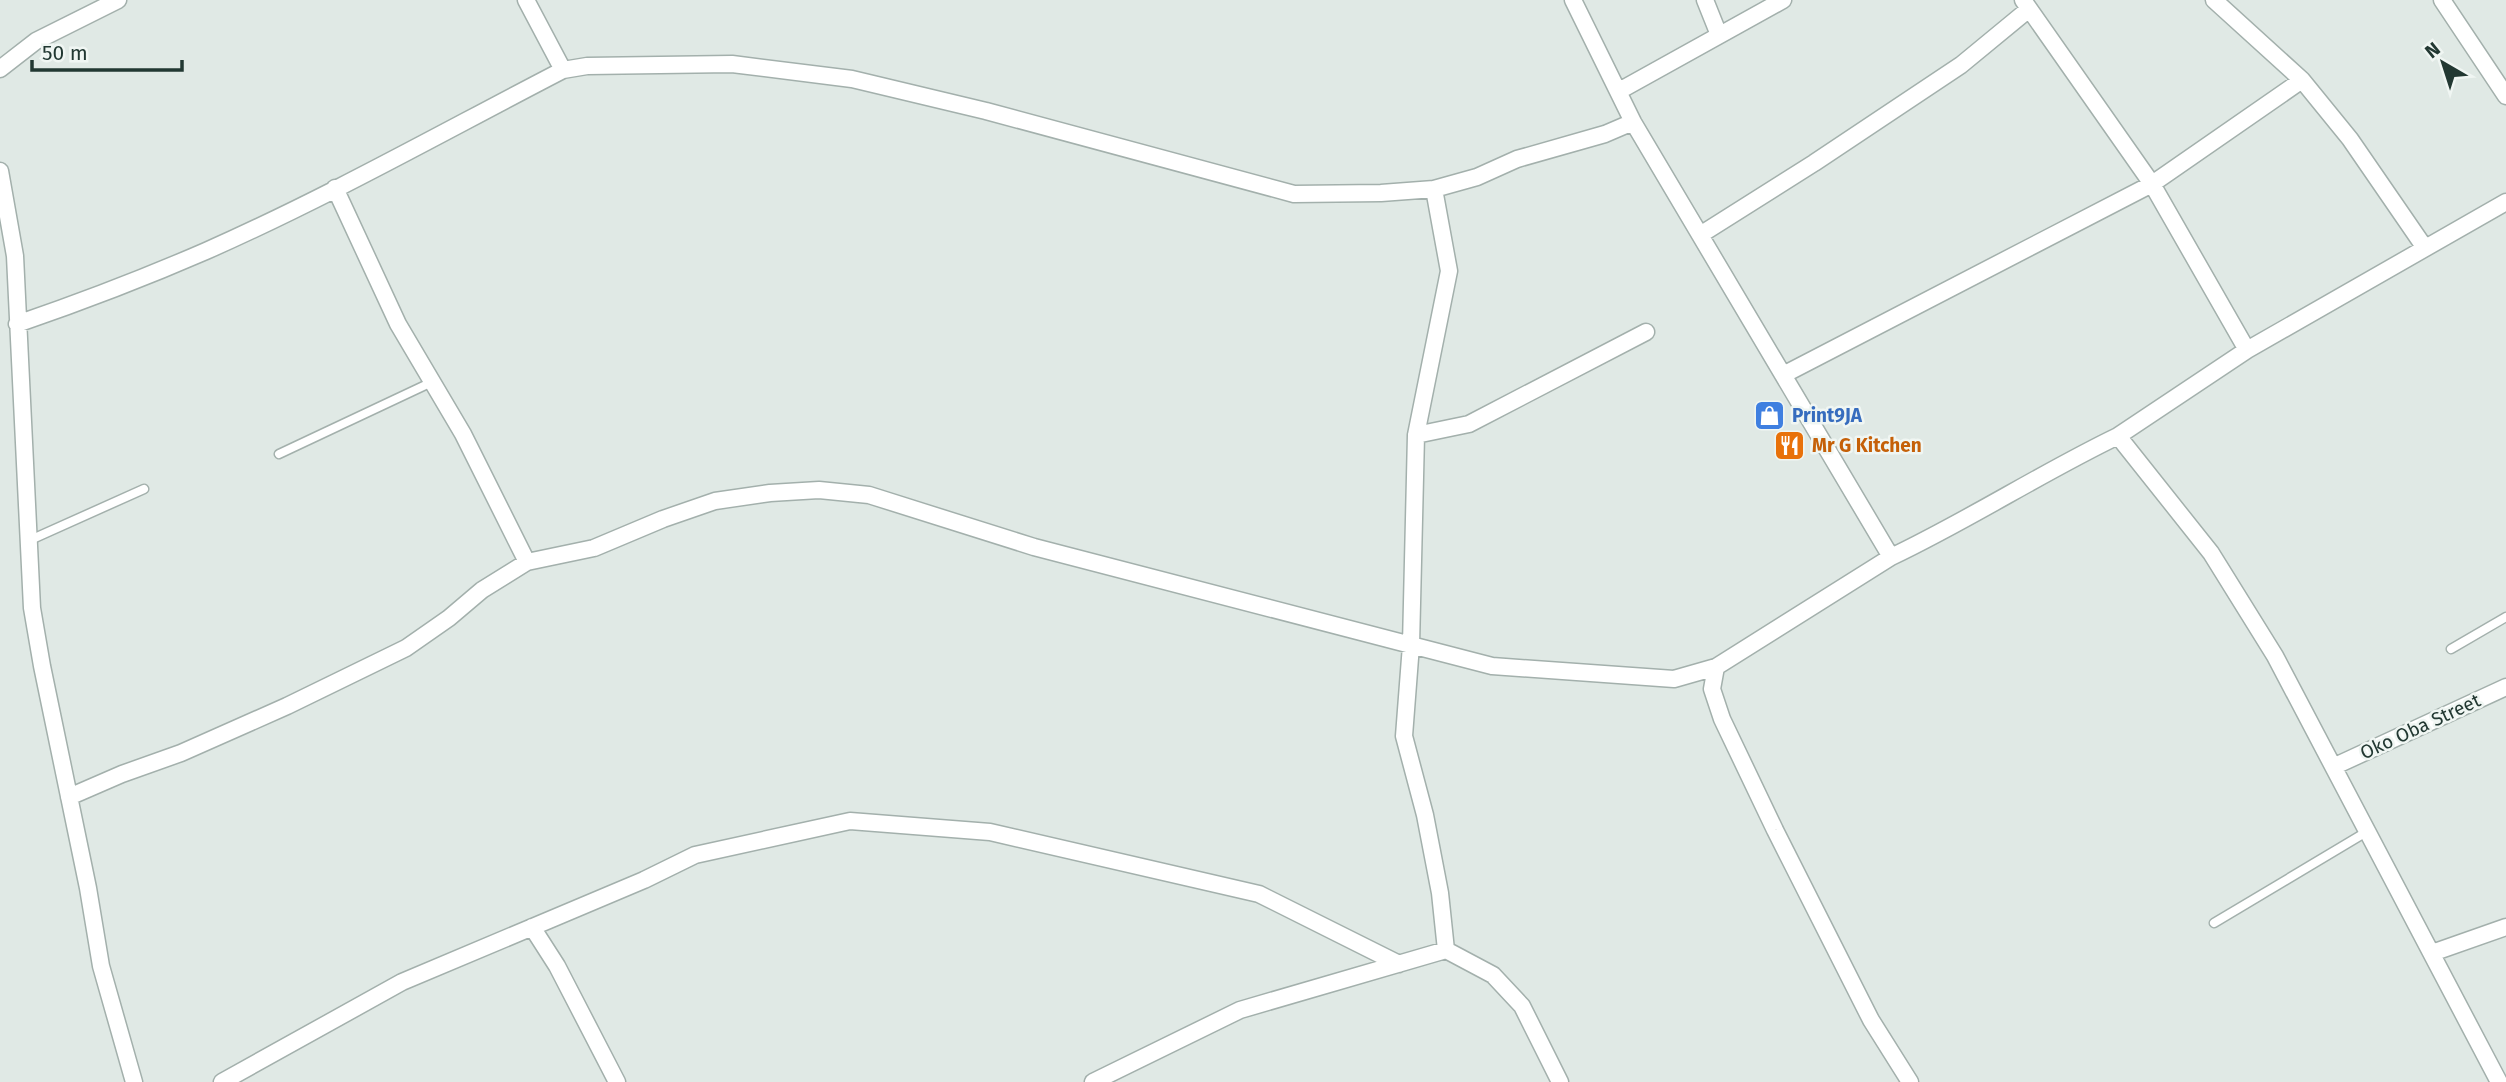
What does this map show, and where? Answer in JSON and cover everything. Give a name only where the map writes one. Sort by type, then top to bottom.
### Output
[{"type":"street","points":[[0,69],[36,41],[118,0]]},
{"type":"street","points":[[526,0],[563,69]]},
{"type":"street","points":[[1573,0],[1633,122],[1891,557]]},
{"type":"street","points":[[1704,0],[1719,35]]},
{"type":"street","points":[[1619,91],[1783,0]]},
{"type":"street","points":[[2214,0],[2302,80],[2350,139],[2425,248]]},
{"type":"street","points":[[2442,0],[2506,96]]},
{"type":"street","points":[[1700,235],[1961,65],[2026,5],[2152,184],[2247,349]]},
{"type":"street","points":[[17,324],[97,296],[207,250],[335,188],[563,69],[587,66],[733,64],[852,79],[999,115],[1294,194],[1381,193],[1434,189],[1477,177],[1517,159],[1605,134],[1633,122]]},
{"type":"street","points":[[1783,375],[2152,184],[2302,80]]},
{"type":"street","points":[[0,171],[15,256],[32,608],[101,966],[134,1082]]},
{"type":"street","points":[[335,188],[398,324],[463,434],[527,562]]},
{"type":"street","points":[[1434,189],[1449,271],[1416,435],[1411,645],[1404,736],[1440,893],[1446,950]]},
{"type":"street","points":[[69,797],[181,753],[406,648],[449,618],[482,590],[527,562],[594,548],[715,501],[770,493],[818,490],[869,495],[1034,547],[1492,666],[1674,679],[1716,667],[1891,557],[1926,541],[2081,453],[2119,436],[2247,349],[2506,202]]},
{"type":"street","points":[[1416,435],[1468,424],[1646,332]]},
{"type":"street","points":[[2119,436],[2211,554],[2275,656],[2499,1082]]},
{"type":"street","points":[[1716,667],[1712,689],[1722,719],[1871,1020],[1910,1082]]},
{"type":"street","name":"Oko Oba Street","points":[[2335,766],[2506,687]]},
{"type":"street","points":[[222,1082],[402,982],[695,856],[850,821],[990,832],[1259,894],[1399,964]]},
{"type":"street","points":[[531,927],[556,966],[617,1082]]},
{"type":"street","points":[[2432,953],[2506,927]]},
{"type":"street","points":[[1093,1082],[1240,1010],[1446,950],[1493,975],[1522,1006],[1560,1082]]},
{"type":"lane","points":[[279,454],[432,382]]},
{"type":"lane","points":[[28,541],[144,489]]},
{"type":"lane","points":[[2451,649],[2506,617]]},
{"type":"lane","points":[[2214,923],[2368,830]]},
{"type":"place","name":"Print9JA","points":[[1769,415]]},
{"type":"place","name":"Mr G Kitchen","points":[[1789,445]]}]
